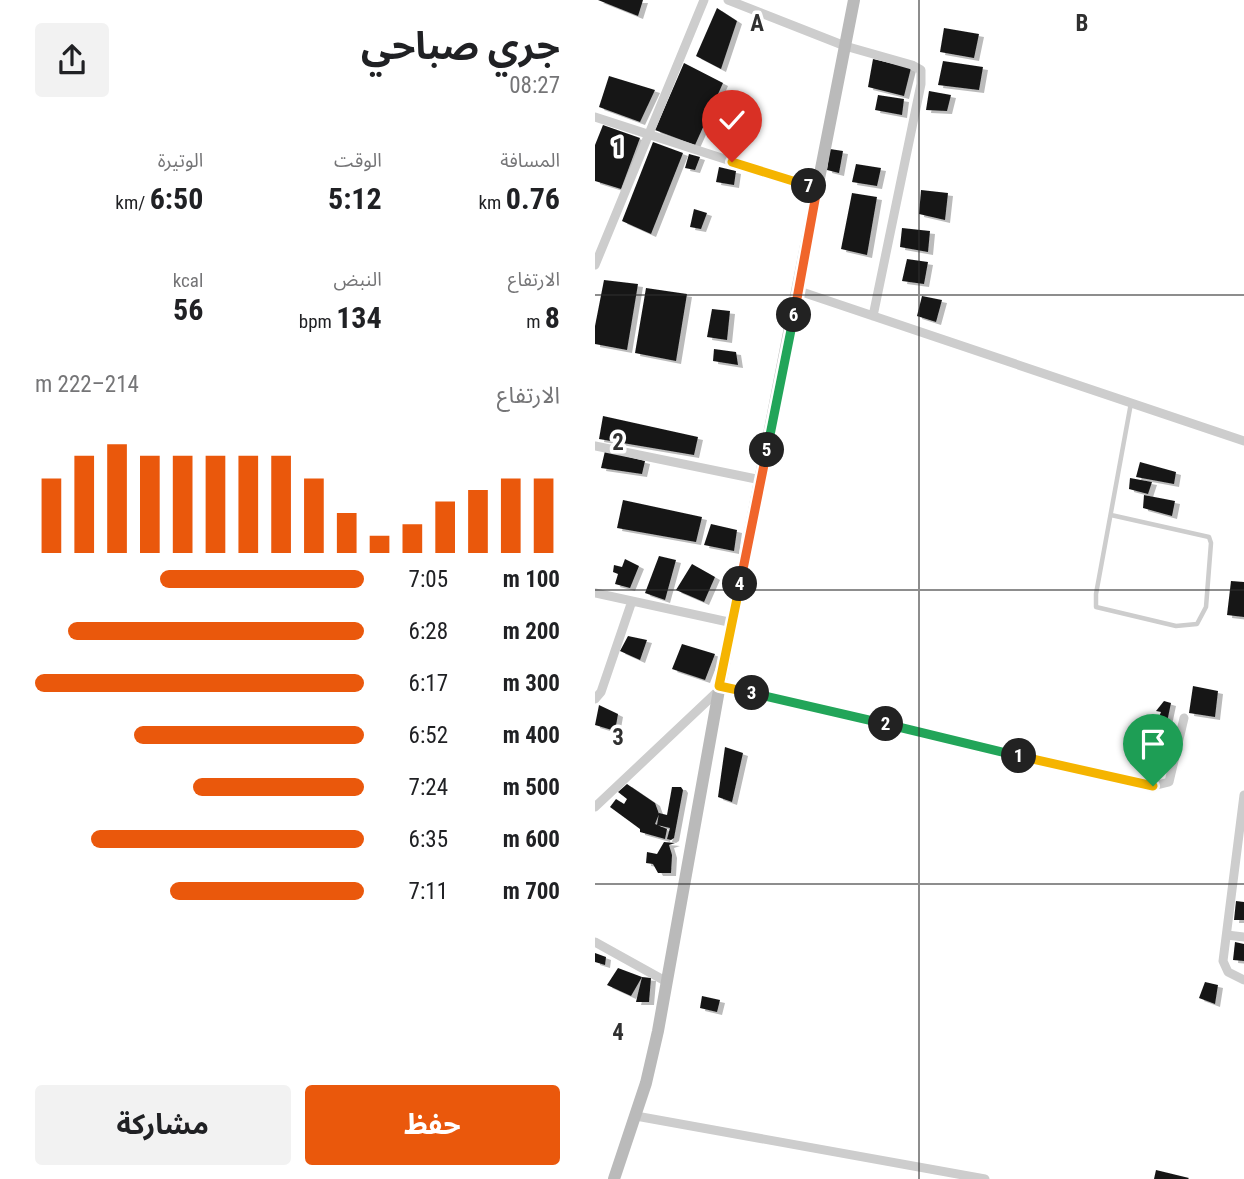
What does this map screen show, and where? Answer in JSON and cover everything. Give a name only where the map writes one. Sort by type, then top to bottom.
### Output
[{"type":"street","points":[[595,265],[704,0]]},
{"type":"street","points":[[727,0],[845,46],[917,66],[922,74],[873,316]]},
{"type":"street","points":[[614,1179],[636,1116],[667,982],[719,688],[854,0]]},
{"type":"street","points":[[595,117],[817,189]]},
{"type":"street","points":[[799,291],[1244,441]]},
{"type":"street","points":[[595,446],[761,480]]},
{"type":"street","points":[[595,593],[733,623]]},
{"type":"street","points":[[595,699],[601,692],[632,601]]},
{"type":"street","points":[[719,688],[1153,786],[1169,782],[1184,718]]},
{"type":"street","points":[[595,807],[719,688]]},
{"type":"street","points":[[1244,795],[1240,866],[1227,934],[1224,968],[1244,980]]},
{"type":"street","points":[[1227,934],[1244,937]]},
{"type":"street","points":[[595,942],[667,982]]},
{"type":"street","points":[[636,1116],[985,1179]]},
{"type":"lane","points":[[1111,515],[1209,537],[1211,543],[1206,607],[1196,624],[1176,626],[1096,607],[1111,515],[1131,403]]},
{"type":"building","points":[[598,0],[643,0],[638,16]]},
{"type":"building","points":[[717,8],[737,21],[721,69],[696,56]]},
{"type":"building","points":[[944,28],[979,34],[974,58],[940,52]]},
{"type":"building","points":[[873,59],[911,68],[904,96],[868,87]]},
{"type":"building","points":[[943,61],[983,67],[979,90],[938,85]]},
{"type":"building","points":[[684,63],[723,83],[695,145],[655,130]]},
{"type":"building","points":[[609,76],[655,90],[640,122],[599,107]]},
{"type":"building","points":[[929,91],[951,95],[947,111],[926,110]]},
{"type":"building","points":[[878,95],[904,99],[902,115],[875,110]]},
{"type":"building","points":[[603,125],[640,138],[621,189],[595,181],[595,145]]},
{"type":"building","points":[[653,142],[683,153],[651,234],[622,221]]},
{"type":"building","points":[[830,149],[843,151],[839,173],[827,170]]},
{"type":"building","points":[[689,154],[700,157],[695,170],[685,168]]},
{"type":"building","points":[[856,164],[881,168],[877,186],[852,182]]},
{"type":"building","points":[[719,167],[736,171],[734,185],[716,182]]},
{"type":"building","points":[[921,190],[948,193],[945,220],[919,214]]},
{"type":"building","points":[[852,193],[877,197],[867,255],[841,249]]},
{"type":"building","points":[[694,209],[707,213],[701,229],[690,227]]},
{"type":"building","points":[[902,228],[930,231],[928,252],[900,247]]},
{"type":"building","points":[[907,259],[928,262],[924,284],[902,281]]},
{"type":"building","points":[[604,280],[638,284],[627,350],[595,344],[595,326]]},
{"type":"building","points":[[646,288],[687,294],[676,361],[635,353]]},
{"type":"building","points":[[922,296],[942,300],[936,322],[917,316]]},
{"type":"building","points":[[712,309],[730,311],[727,340],[707,337]]},
{"type":"building","points":[[714,349],[736,352],[738,365],[713,361]]},
{"type":"building","points":[[603,416],[698,437],[694,455],[599,439]]},
{"type":"building","points":[[605,451],[645,461],[642,474],[601,468]]},
{"type":"building","points":[[1140,462],[1176,472],[1174,484],[1136,477]]},
{"type":"building","points":[[1130,478],[1152,482],[1148,494],[1129,489]]},
{"type":"building","points":[[1144,495],[1175,501],[1172,516],[1143,508]]},
{"type":"building","points":[[623,500],[702,517],[696,542],[617,528]]},
{"type":"building","points":[[711,524],[737,530],[734,551],[704,545]]},
{"type":"building","points":[[659,556],[676,560],[665,600],[645,593]]},
{"type":"building","points":[[625,559],[639,566],[630,588],[615,584],[618,574],[613,572],[614,565],[622,567]]},
{"type":"building","points":[[692,564],[715,577],[704,602],[676,590]]},
{"type":"building","points":[[1231,581],[1244,582],[1244,617],[1227,615]]},
{"type":"building","points":[[628,636],[647,640],[640,660],[620,651]]},
{"type":"building","points":[[682,644],[715,654],[705,680],[672,669]]},
{"type":"building","points":[[1193,686],[1218,691],[1215,717],[1189,713]]},
{"type":"building","points":[[1164,701],[1171,703],[1167,722],[1157,722],[1161,712],[1156,711]]},
{"type":"building","points":[[599,705],[618,714],[615,731],[595,725]]},
{"type":"building","points":[[725,747],[743,753],[732,802],[718,797]]},
{"type":"building","points":[[627,784],[655,803],[659,814],[655,824],[667,829],[665,839],[640,832],[640,829],[610,807],[616,799],[624,804],[627,799],[618,792]]},
{"type":"building","points":[[672,787],[681,787],[683,790],[674,838],[671,840],[667,839],[670,828],[657,825],[659,813],[667,815]]},
{"type":"building","points":[[664,842],[675,843],[669,845],[672,855],[671,873],[658,873],[653,864],[646,863],[647,852],[657,854]]},
{"type":"building","points":[[1236,901],[1244,902],[1244,920],[1234,920]]},
{"type":"building","points":[[1235,942],[1244,944],[1244,961],[1233,960]]},
{"type":"building","points":[[595,953],[606,957],[605,965],[595,962]]},
{"type":"building","points":[[618,968],[642,977],[631,996],[607,985]]},
{"type":"building","points":[[642,977],[651,978],[649,1002],[636,1002]]},
{"type":"building","points":[[1205,982],[1218,985],[1215,1004],[1199,998]]},
{"type":"building","points":[[702,996],[720,1000],[717,1012],[700,1008]]},
{"type":"building","points":[[1156,1170],[1189,1178],[1154,1179]]},
{"type":"route","points":[[732,162],[817,189],[719,686],[1153,786]]}]
